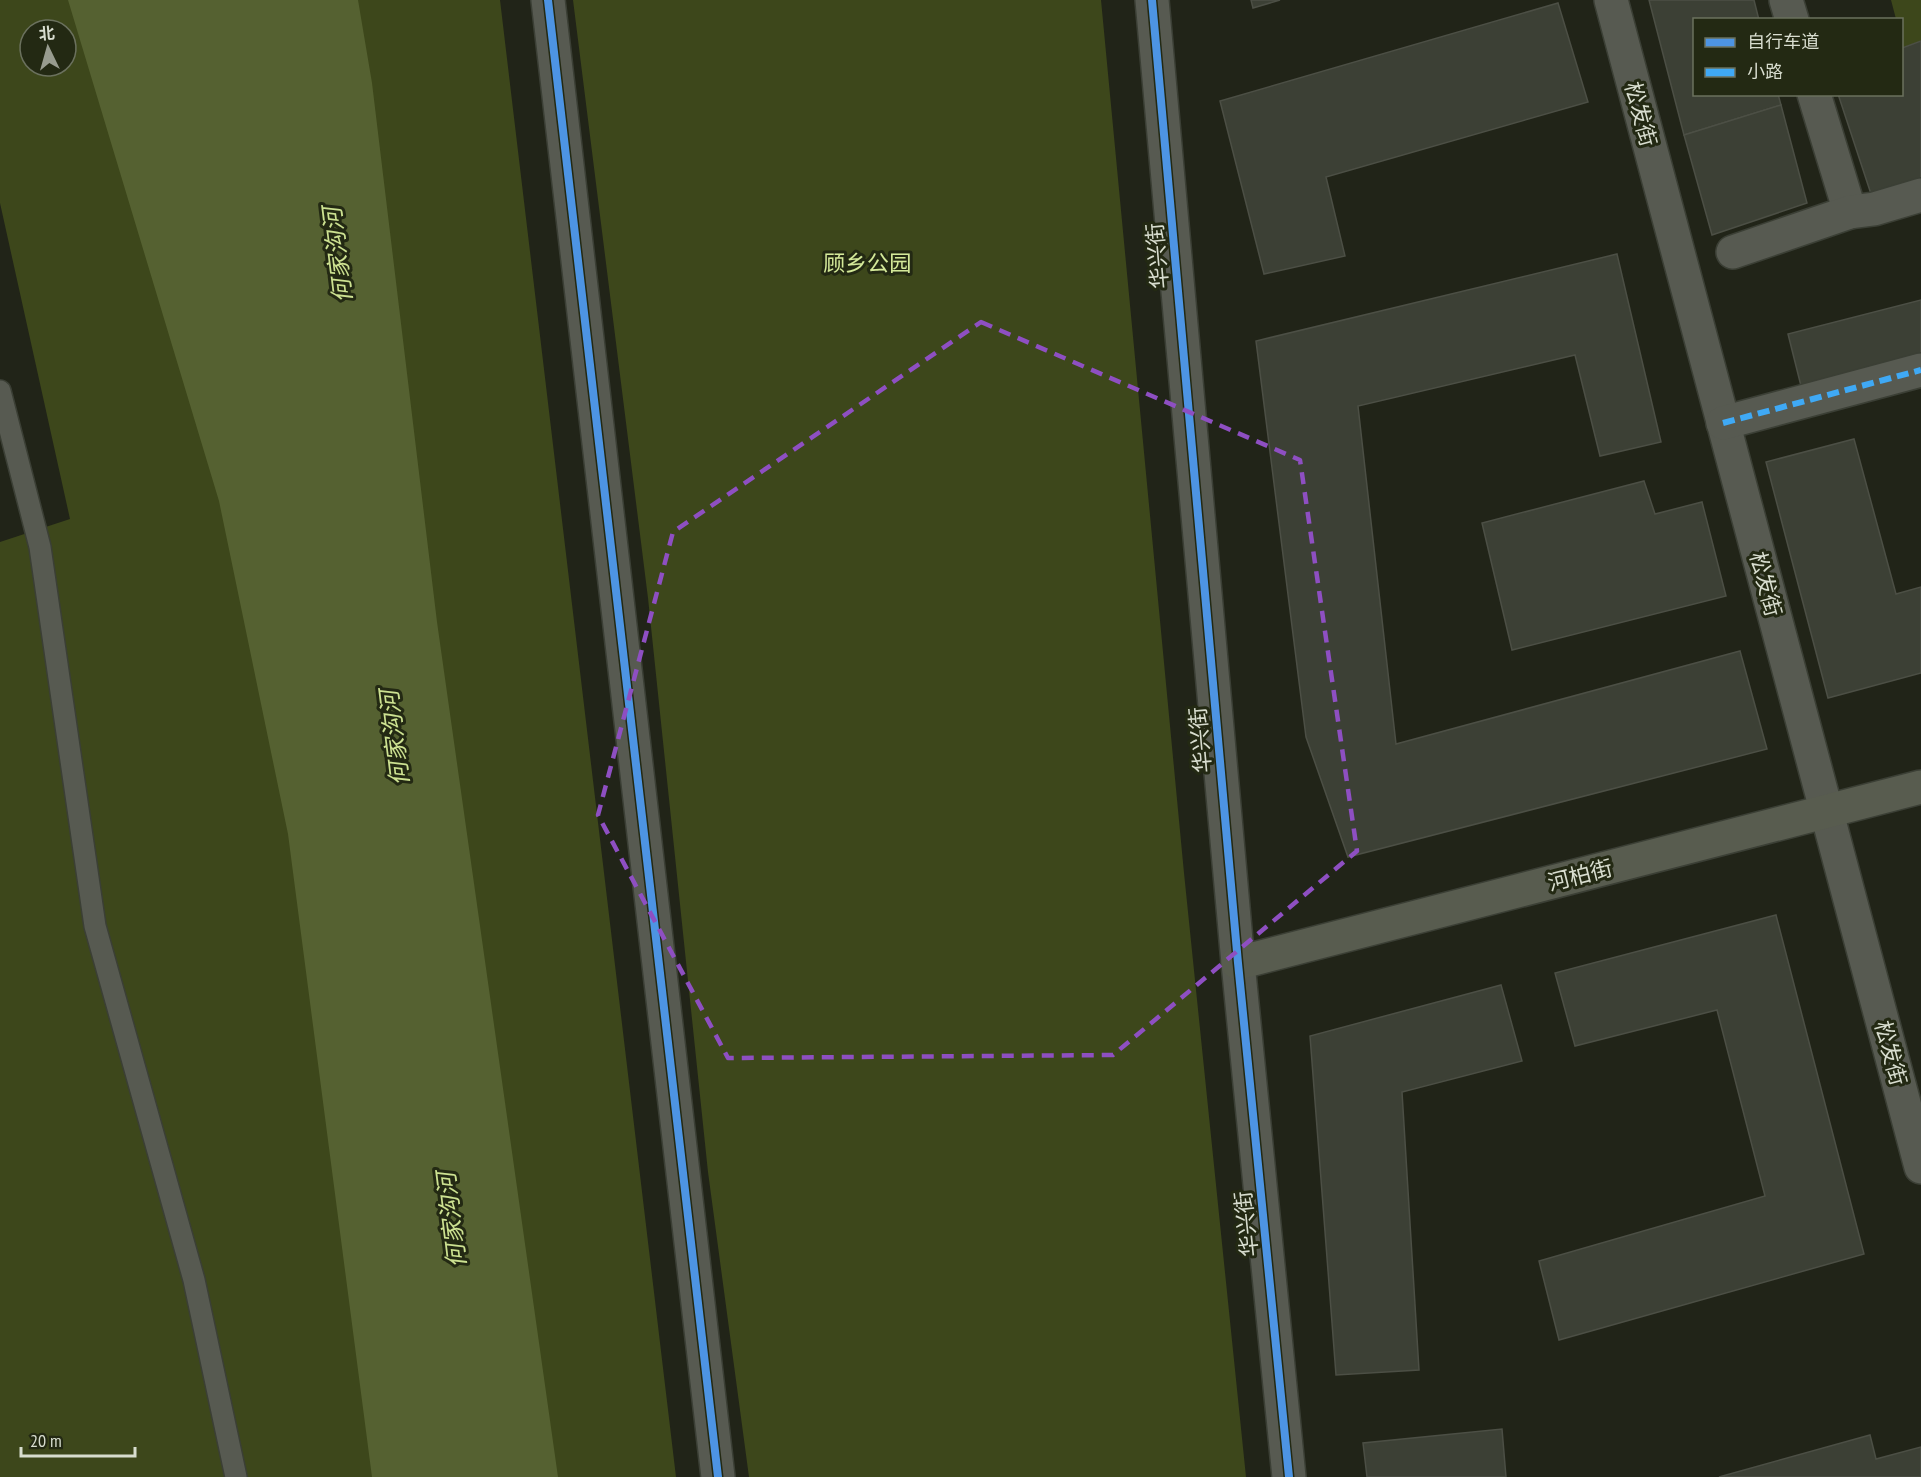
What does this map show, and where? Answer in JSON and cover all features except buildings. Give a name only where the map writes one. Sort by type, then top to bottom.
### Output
[{"type":"street","points":[[548,0],[718,1477]]},
{"type":"street","name":"华兴街","points":[[1152,0],[1238,963],[1289,1477]]},
{"type":"street","name":"松发街","points":[[1611,0],[1921,1167]]},
{"type":"street","points":[[1786,0],[1791,18]]},
{"type":"street","points":[[1815,96],[1850,212]]},
{"type":"street","points":[[1733,252],[1850,212],[1874,209],[1921,195]]},
{"type":"street","points":[[1723,423],[1921,370]]},
{"type":"street","name":"河柏街","points":[[1238,963],[1921,787]]},
{"type":"lane","points":[[0,391],[40,547],[95,926],[194,1280],[236,1477]]},
{"type":"highlighted area","points":[[981,322],[1300,460],[1357,851],[1113,1055],[728,1058],[598,815],[673,532]]},
{"type":"green space","points":[[0,0],[500,0],[676,1477],[0,1477],[0,542],[70,519],[0,203]]},
{"type":"green space","name":"顾乡公园","points":[[573,0],[1101,0],[1184,873],[1246,1477],[749,1477],[708,1172],[648,598]]},
{"type":"green space","points":[[1891,0],[1921,0],[1921,41],[1903,48],[1903,18],[1896,18]]},
{"type":"water","name":"何家沟河","points":[[68,0],[358,0],[372,83],[437,622],[558,1477],[372,1477],[288,834],[219,501],[78,33],[78,18],[73,18]]},
{"type":"marked path","points":[[1723,423],[1921,370]]},
{"type":"cycle path","points":[[548,0],[718,1477]]},
{"type":"cycle path","points":[[1152,0],[1238,963],[1289,1477]]}]
